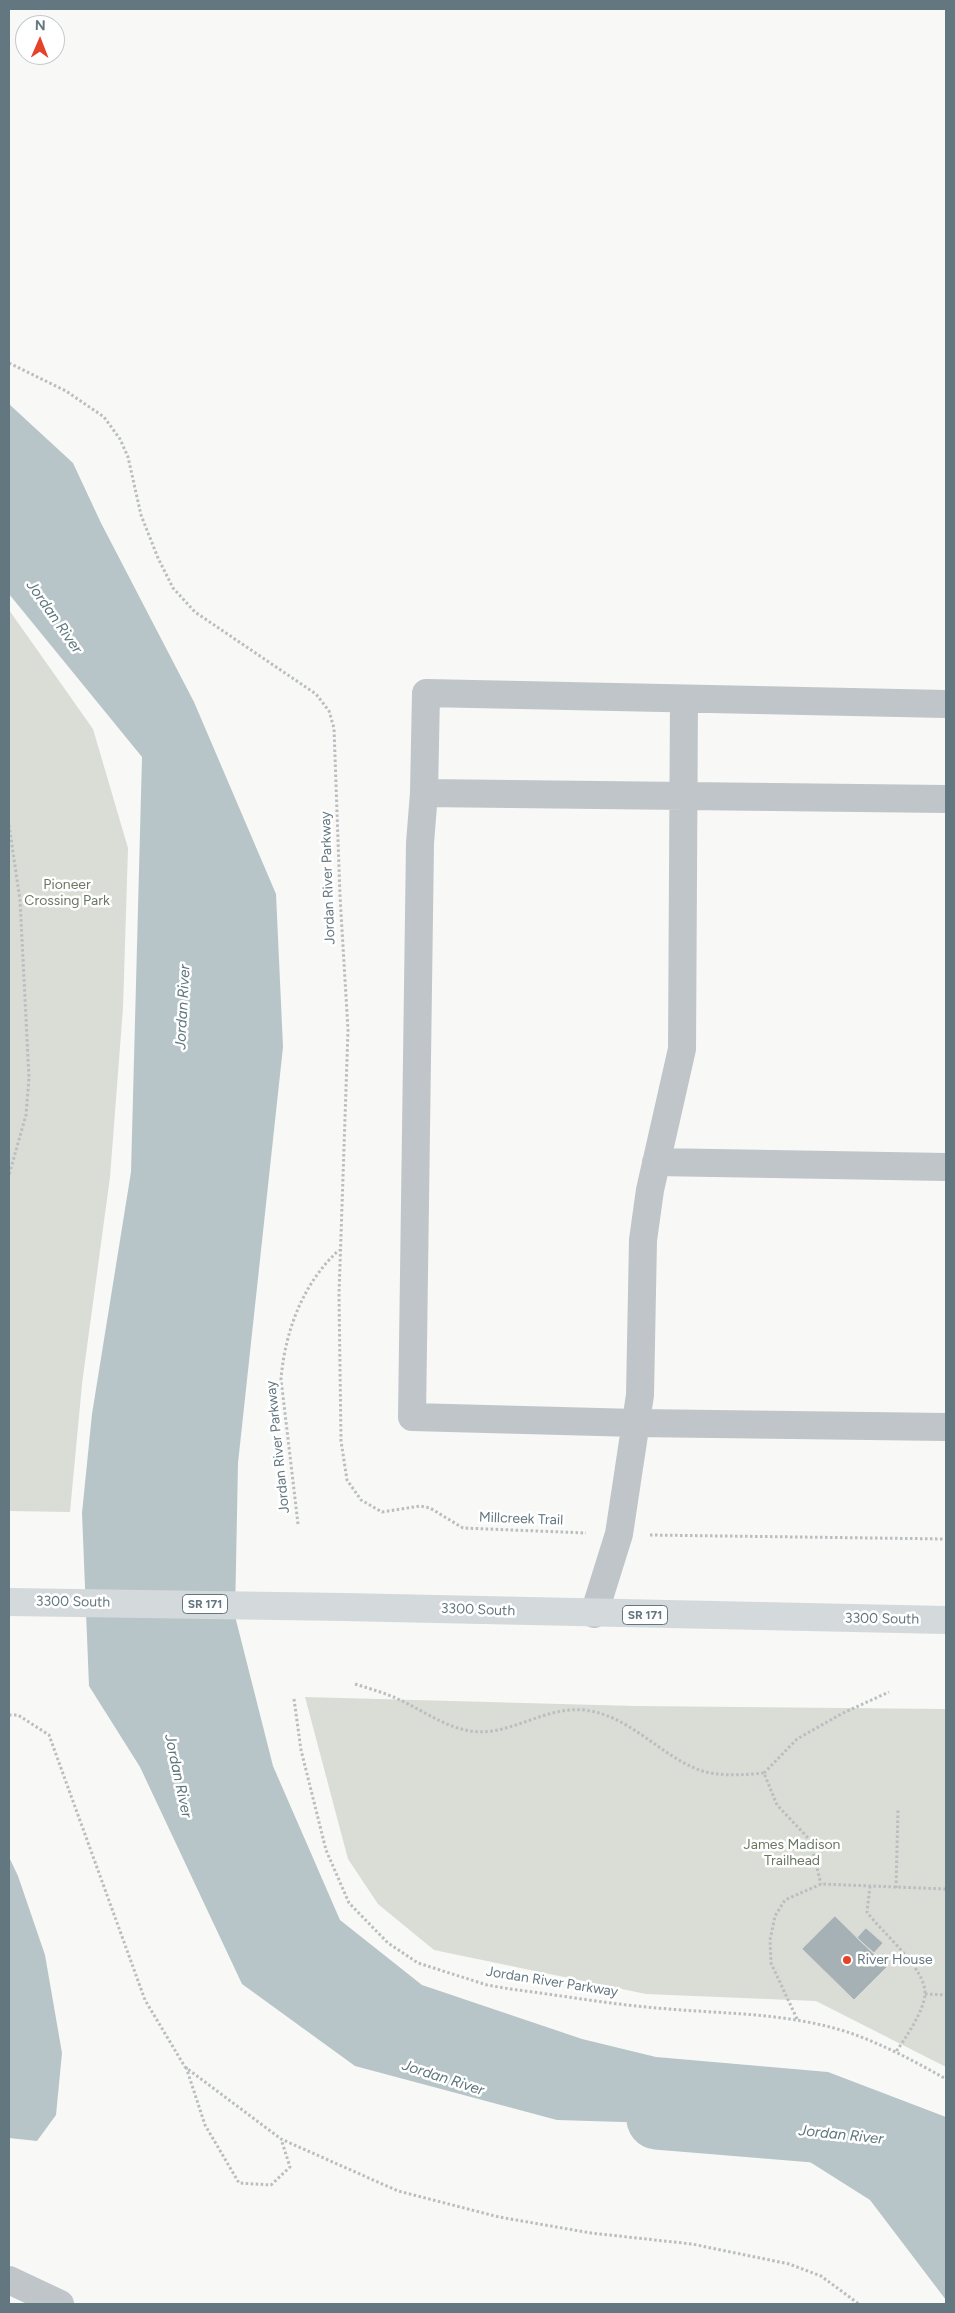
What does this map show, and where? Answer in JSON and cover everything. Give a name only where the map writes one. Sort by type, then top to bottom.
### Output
[{"type":"main road","name":"3300 South","points":[[9,1602],[344,1606],[594,1614],[946,1620]]},
{"type":"street","points":[[946,704],[426,693],[424,793],[420,843],[412,1417],[636,1423],[946,1427]]},
{"type":"street","points":[[594,1614],[619,1534],[640,1395],[643,1240],[656,1162],[682,1049],[684,699]]},
{"type":"street","points":[[424,793],[946,799]]},
{"type":"street","points":[[656,1162],[946,1167]]},
{"type":"street","points":[[9,2280],[60,2304]]},
{"type":"path","name":"Jordan River Parkway","points":[[9,363],[66,391],[104,417],[120,439],[128,457],[141,515],[158,558],[173,588],[195,612],[316,694],[329,711],[334,728],[340,896],[348,1030],[340,1249],[327,1261],[303,1294],[282,1364],[281,1379],[298,1524]]},
{"type":"path","points":[[9,825],[21,917],[29,1078],[26,1116],[9,1175]]},
{"type":"path","name":"Millcreek Trail","points":[[340,1249],[339,1343],[343,1464],[347,1480],[360,1500],[382,1512],[420,1506],[430,1508],[463,1528],[619,1534],[946,1539]]},
{"type":"path","points":[[355,1684],[392,1696],[427,1716],[462,1729],[492,1731],[547,1713],[584,1710],[619,1719],[667,1753],[698,1770],[737,1775],[764,1773],[797,1739],[843,1713],[889,1692]]},
{"type":"path","name":"Jordan River Parkway","points":[[294,1699],[301,1750],[326,1850],[349,1903],[388,1943],[418,1963],[487,1985],[510,1989],[657,2008],[754,2014],[797,2019],[845,2031],[895,2053],[946,2079]]},
{"type":"path","points":[[9,1715],[18,1715],[49,1735],[145,2000],[185,2067],[205,2125],[239,2183],[271,2185],[290,2167],[281,2139]]},
{"type":"path","points":[[764,1773],[777,1805],[810,1840],[821,1884]]},
{"type":"path","points":[[896,1888],[898,1810]]},
{"type":"path","points":[[797,2019],[771,1963],[770,1940],[776,1916],[785,1900],[821,1884],[946,1889]]},
{"type":"path","points":[[870,1886],[868,1912],[878,1928],[898,1946],[917,1970],[925,1994],[913,2027],[895,2053]]},
{"type":"path","points":[[925,1994],[946,1995]]},
{"type":"path","points":[[185,2067],[281,2139],[398,2191],[499,2217],[591,2232],[692,2244],[789,2264],[821,2276],[859,2304]]},
{"type":"green space","name":"Pioneer Crossing Park","points":[[9,610],[93,729],[128,848],[123,1008],[110,1177],[82,1384],[70,1512],[9,1511]]},
{"type":"green space","name":"James Madison Trailhead","points":[[305,1697],[634,1706],[946,1709],[946,2067],[816,2001],[646,1994],[434,1950],[378,1904],[348,1859]]},
{"type":"water","points":[[9,404],[73,463],[101,523],[194,702],[276,894],[283,1047],[238,1463],[235,1616],[273,1766],[340,1920],[422,1985],[582,2039],[656,2057],[828,2072],[946,2117],[946,2300],[870,2200],[753,2126],[557,2120],[355,2066],[242,1984],[140,1767],[89,1686],[82,1513],[92,1414],[131,1172],[142,757],[9,594]]},
{"type":"water","points":[[9,1857],[18,1876],[45,1955],[62,2053],[56,2115],[37,2141],[9,2138]]},
{"type":"building","name":"River House","points":[[835,1916],[887,1967],[854,2000],[802,1949]]},
{"type":"building","points":[[866,1928],[883,1943],[874,1953],[857,1938]]},
{"type":"waterway","name":"Jordan River","points":[[657,2119],[888,2138],[946,2188]]},
{"type":"place","name":"River House","points":[[847,1960]]}]
